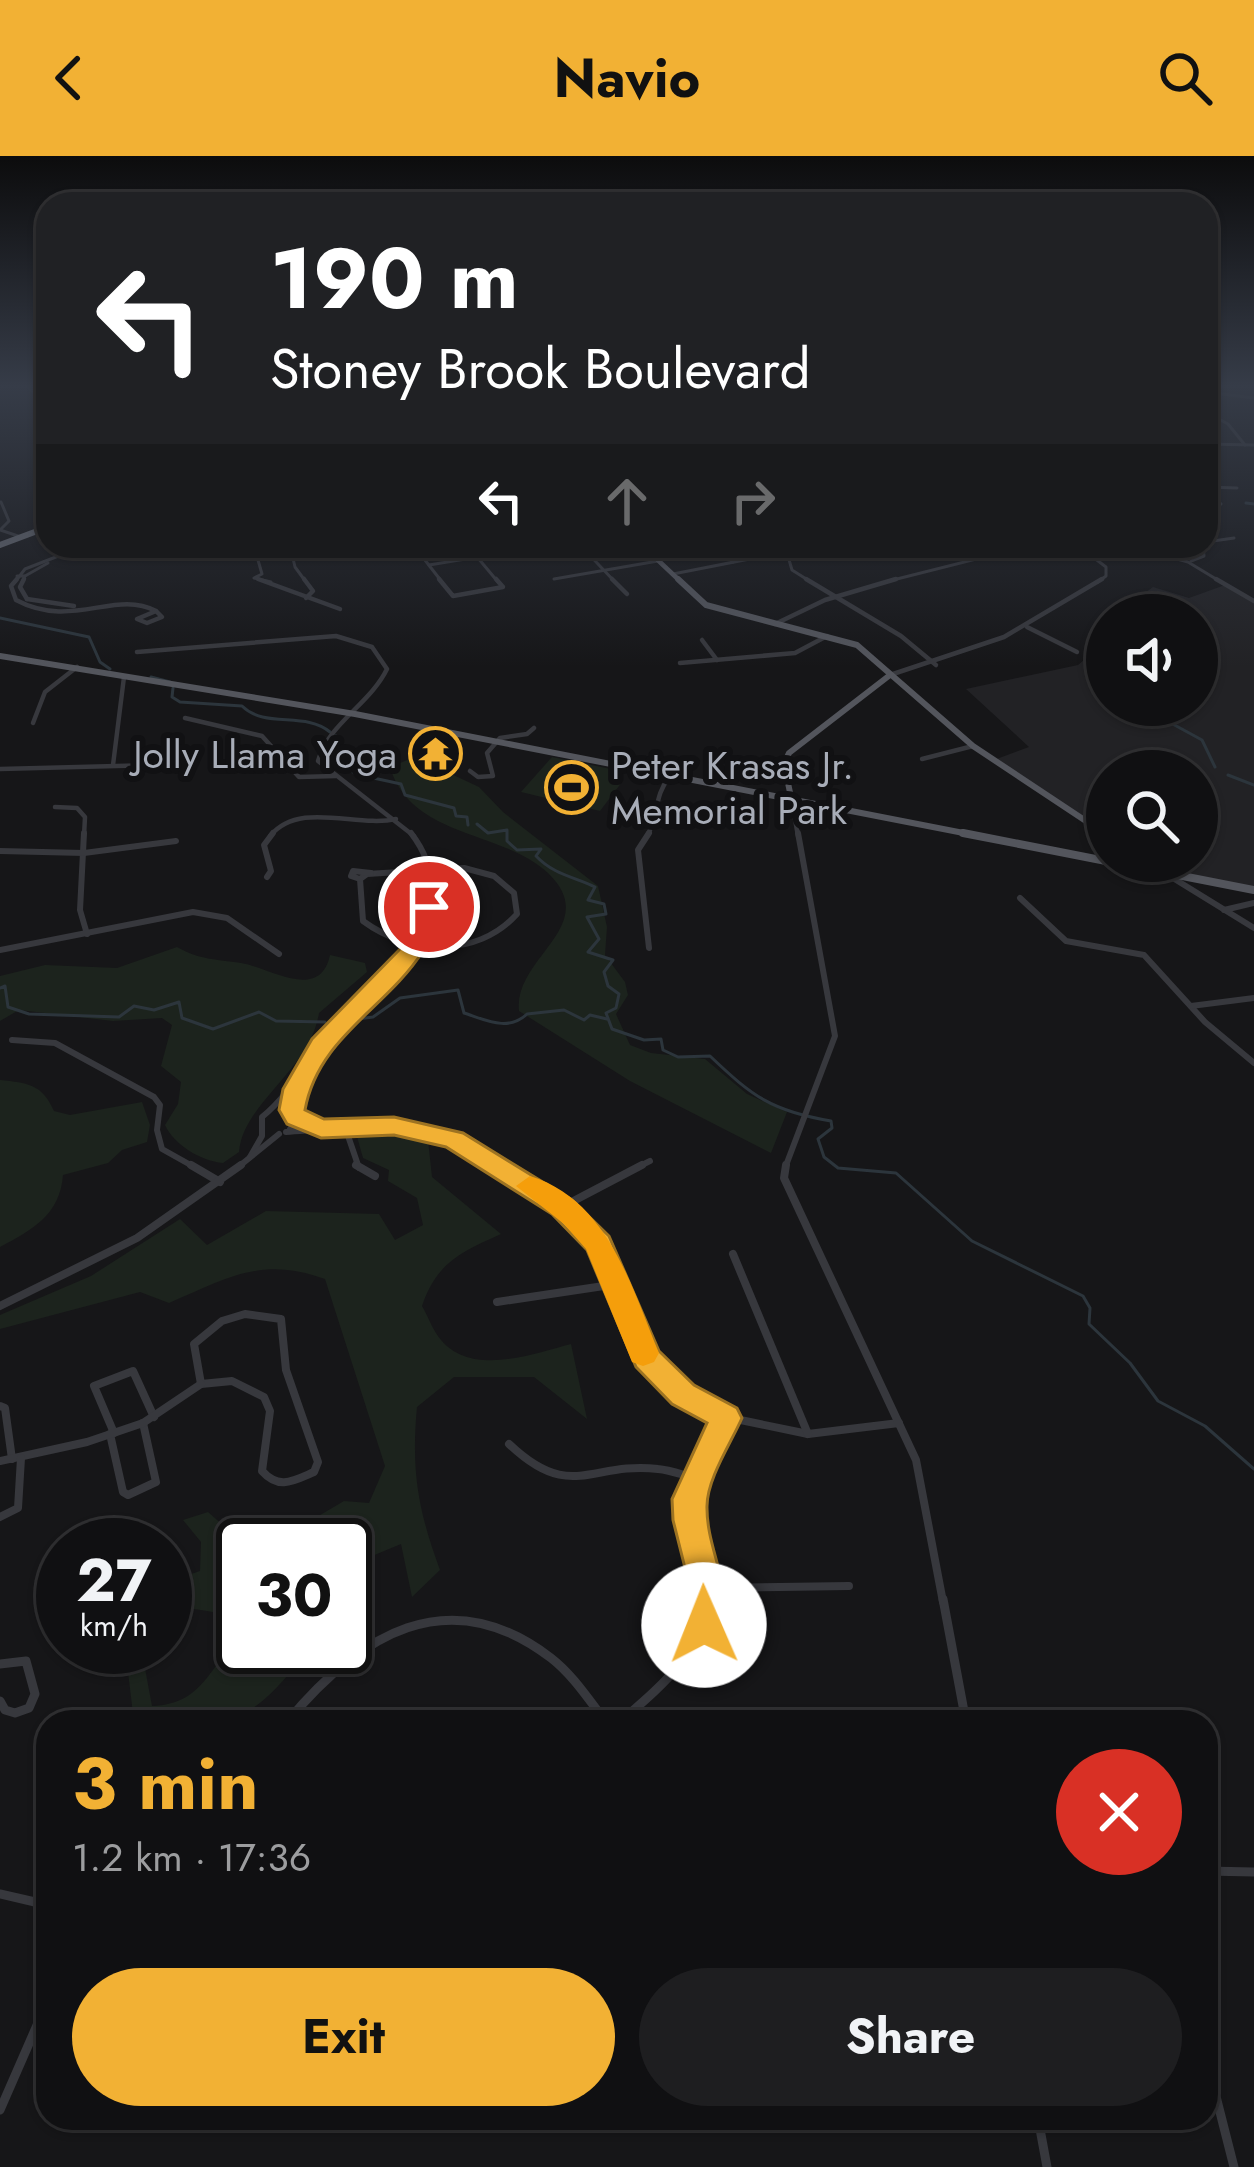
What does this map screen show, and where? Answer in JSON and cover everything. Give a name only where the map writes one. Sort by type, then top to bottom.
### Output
[{"type":"highway","points":[[0,547],[36,533]]},
{"type":"highway","points":[[0,547],[36,534]]},
{"type":"main road","points":[[655,558],[706,604],[856,645],[973,746],[1086,821]]},
{"type":"main road","points":[[0,656],[355,714],[1086,859]]},
{"type":"main road","points":[[792,802],[784,764],[789,753],[890,675]]},
{"type":"main road","points":[[1208,882],[1254,890]]},
{"type":"street","points":[[1218,488],[1238,488]]},
{"type":"street","points":[[1218,501],[1221,504]]},
{"type":"street","points":[[1,502],[8,520],[0,530],[21,537]]},
{"type":"street","points":[[1218,541],[1234,538]]},
{"type":"street","points":[[17,576],[54,562],[52,558],[17,576],[10,589],[18,602],[71,614],[139,602],[156,610]]},
{"type":"street","points":[[258,558],[263,576],[305,598],[340,609]]},
{"type":"street","points":[[294,558],[313,591],[305,598]]},
{"type":"street","points":[[423,558],[453,596],[503,587],[479,558]]},
{"type":"street","points":[[429,565],[472,558]]},
{"type":"street","points":[[592,558],[627,594]]},
{"type":"street","points":[[729,558],[734,562]]},
{"type":"street","points":[[673,574],[751,558]]},
{"type":"street","points":[[789,558],[790,568],[901,635],[936,665]]},
{"type":"street","points":[[775,624],[793,612],[985,558]]},
{"type":"street","points":[[890,675],[973,654],[1027,627],[1106,576],[1106,567],[1092,558]]},
{"type":"street","points":[[1174,558],[1254,601]]},
{"type":"street","points":[[1188,562],[1199,558]]},
{"type":"street","points":[[554,579],[658,561]]},
{"type":"street","points":[[25,576],[20,587],[27,599]]},
{"type":"street","points":[[18,602],[57,600],[74,606]]},
{"type":"street","points":[[1027,627],[1077,652]]},
{"type":"street","points":[[680,663],[795,653],[827,636]]},
{"type":"street","points":[[137,652],[288,637],[353,639],[372,647],[387,669],[380,690],[318,752],[324,769],[396,819],[423,851],[428,869],[428,918],[418,943],[340,1019],[296,1089],[262,1117],[250,1156]]},
{"type":"street","points":[[702,640],[717,660]]},
{"type":"street","points":[[33,723],[44,692],[77,667]]},
{"type":"street","points":[[113,765],[124,677]]},
{"type":"street","points":[[185,718],[262,736],[283,767],[304,778],[316,782],[336,776]]},
{"type":"street","points":[[470,771],[478,777],[493,776],[487,753],[493,743],[534,728]]},
{"type":"street","points":[[418,745],[425,738]]},
{"type":"street","points":[[922,758],[973,746]]},
{"type":"street","points":[[0,769],[155,765]]},
{"type":"street","points":[[649,948],[638,850],[658,817],[659,790],[669,778]]},
{"type":"street","points":[[792,802],[835,1036],[787,1155],[784,1178],[919,1472],[964,1710]]},
{"type":"street","points":[[55,807],[83,812],[80,910],[87,934]]},
{"type":"street","points":[[267,877],[271,871],[264,845],[285,824],[335,815],[371,827],[396,819]]},
{"type":"street","points":[[0,850],[84,853],[176,841]]},
{"type":"street","points":[[464,868],[494,876],[514,892],[517,914],[511,924],[463,945],[418,943],[385,935],[363,921],[360,879],[371,873],[428,869],[464,868]]},
{"type":"street","points":[[1179,882],[1254,928]]},
{"type":"street","points":[[1020,898],[1066,941],[1123,948],[1144,956],[1254,1063]]},
{"type":"street","points":[[1224,910],[1254,903]]},
{"type":"street","points":[[0,950],[162,915],[207,913],[235,922],[279,954]]},
{"type":"street","points":[[1191,1006],[1254,998]]},
{"type":"street","points":[[12,1040],[55,1042],[154,1097],[160,1105],[157,1141],[162,1149],[221,1182]]},
{"type":"street","points":[[0,1306],[62,1280],[221,1182],[282,1133],[295,1116],[296,1089]]},
{"type":"street","points":[[273,1110],[321,1128]]},
{"type":"street","points":[[345,1127],[354,1164],[363,1174],[375,1176]]},
{"type":"street","points":[[261,1129],[282,1133],[409,1127],[454,1139],[562,1207],[599,1244],[638,1345],[683,1394],[726,1418],[808,1434],[899,1423]]},
{"type":"street","points":[[562,1207],[650,1161]]},
{"type":"street","points":[[733,1254],[808,1434]]},
{"type":"street","points":[[497,1302],[513,1304],[617,1284]]},
{"type":"street","points":[[0,1461],[142,1424],[201,1384],[232,1381],[264,1397],[270,1430],[262,1471],[272,1483],[284,1484],[314,1472],[319,1462],[286,1370],[281,1319],[270,1314],[238,1316],[203,1332],[194,1344],[201,1384]]},
{"type":"street","points":[[142,1424],[156,1482],[128,1495],[123,1492],[112,1434],[94,1386],[133,1371],[154,1417]]},
{"type":"street","points":[[0,1406],[5,1408],[17,1458],[18,1508],[0,1517]]},
{"type":"street","points":[[633,1710],[690,1655],[704,1625],[708,1588],[689,1514],[695,1478],[726,1418]]},
{"type":"street","points":[[509,1444],[532,1467],[563,1478],[656,1468],[695,1478]]},
{"type":"street","points":[[708,1588],[848,1586]]},
{"type":"street","points":[[296,1710],[343,1658],[402,1626],[443,1619],[480,1623],[520,1636],[554,1660],[596,1710]]},
{"type":"street","points":[[0,1664],[26,1661],[34,1694],[26,1711],[14,1714],[0,1701]]},
{"type":"street","points":[[1218,1871],[1254,1872]]},
{"type":"street","points":[[0,1894],[36,1903]]},
{"type":"street","points":[[0,2110],[36,2028]]},
{"type":"street","points":[[1218,2104],[1234,2167]]},
{"type":"street","points":[[1040,2130],[1047,2167]]},
{"type":"shaded area","points":[[1225,585],[1254,602],[1254,890],[1208,882],[1218,882],[1218,750],[1086,750],[1086,821],[994,760],[1029,747],[966,689],[1078,665],[1086,658],[1086,726],[1218,726],[1218,594],[1200,594]]},
{"type":"shaded area","points":[[1153,587],[1176,594],[1144,594]]},
{"type":"shaded area","points":[[415,757],[479,787],[503,812],[598,886],[607,927],[605,955],[625,982],[628,995],[616,1014],[630,1045],[651,1053],[705,1059],[747,1094],[787,1112],[771,1153],[630,1081],[519,1011],[529,974],[561,926],[566,909],[562,892],[529,859],[417,807],[401,790],[390,767]]},
{"type":"shaded area","name":"Peter Krasas Jr. Memorial Park","points":[[552,757],[621,771],[615,780],[622,782],[600,811],[521,792]]},
{"type":"shaded area","points":[[177,947],[201,957],[305,980],[324,969],[330,955],[365,963],[367,972],[319,1013],[303,1052],[252,1118],[239,1152],[223,1163],[189,1151],[165,1125],[178,1104],[181,1082],[161,1066],[172,1025],[162,1018],[113,1021],[19,1010],[0,1021],[0,976],[45,965],[117,968]]},
{"type":"shaded area","points":[[0,1080],[33,1086],[54,1111],[70,1115],[142,1102],[150,1125],[147,1142],[122,1150],[108,1163],[63,1175],[50,1211],[0,1247]]},
{"type":"shaded area","points":[[394,1131],[428,1140],[432,1177],[501,1234],[462,1253],[435,1279],[422,1306],[438,1336],[454,1351],[486,1360],[571,1344],[587,1419],[534,1377],[454,1377],[417,1407],[418,1490],[440,1570],[412,1597],[401,1544],[372,1556],[372,1518],[315,1518],[344,1501],[369,1503],[385,1466],[325,1279],[302,1272],[263,1270],[227,1278],[169,1303],[140,1292],[0,1329],[0,1315],[91,1276],[180,1219],[207,1245],[266,1211],[379,1214],[395,1240],[423,1225],[417,1198],[388,1181],[389,1170],[363,1158],[356,1133]]},
{"type":"shaded area","points":[[208,1512],[216,1519],[216,1613],[192,1609],[192,1574],[200,1571],[201,1542],[189,1518]]},
{"type":"shaded area","points":[[216,1667],[216,1674],[289,1674],[249,1710],[133,1710],[128,1674],[146,1674],[152,1706],[184,1698]]},
{"type":"waterway","points":[[1246,503],[1254,504]]},
{"type":"waterway","points":[[0,618],[89,637],[100,662],[110,669]]},
{"type":"waterway","points":[[151,677],[170,682]]},
{"type":"waterway","points":[[173,688],[172,697],[180,702],[242,706],[262,717],[309,722],[330,732]]},
{"type":"waterway","points":[[1176,726],[1202,740],[1207,750]]},
{"type":"waterway","points":[[336,736],[335,755],[355,774],[401,784],[405,795],[454,808],[456,816],[467,817],[468,825]]},
{"type":"waterway","points":[[1228,775],[1254,785]]},
{"type":"waterway","points":[[477,824],[488,833],[507,830],[507,841],[517,850],[541,849],[536,856],[550,867],[595,887],[588,900],[604,904],[606,914],[587,917],[599,939],[588,952],[613,960],[604,972],[608,986],[619,994],[616,1008],[606,1013],[612,1029],[644,1040],[661,1039],[663,1050],[678,1057],[710,1056],[764,1100],[831,1121],[832,1128],[818,1139],[824,1157],[838,1168],[896,1173],[972,1241],[1083,1296],[1090,1308],[1089,1324],[1130,1363],[1158,1401],[1205,1426],[1254,1469]]},
{"type":"waterway","points":[[0,988],[5,986],[8,1007],[29,1014],[119,1017],[134,1006],[154,1010],[179,1002],[182,1018],[213,1029],[259,1012],[276,1021],[325,1022]]},
{"type":"waterway","points":[[350,1020],[373,1017],[400,998],[458,990],[464,1013],[497,1023],[564,1010],[584,1020],[590,1015],[607,1019]]},
{"type":"slow traffic","points":[[530,1186],[574,1216],[599,1244],[643,1353]]},
{"type":"place","name":"Jolly Llama Yoga","points":[[436,754]]},
{"type":"place","name":"Peter Krasas Jr. Memorial Park","points":[[572,787]]},
{"type":"route","points":[[429,907],[418,943],[320,1045],[296,1089],[292,1110],[296,1118],[321,1128],[394,1126],[454,1139],[562,1207],[599,1244],[647,1358],[683,1394],[726,1418],[689,1499],[708,1588],[704,1625]]}]
